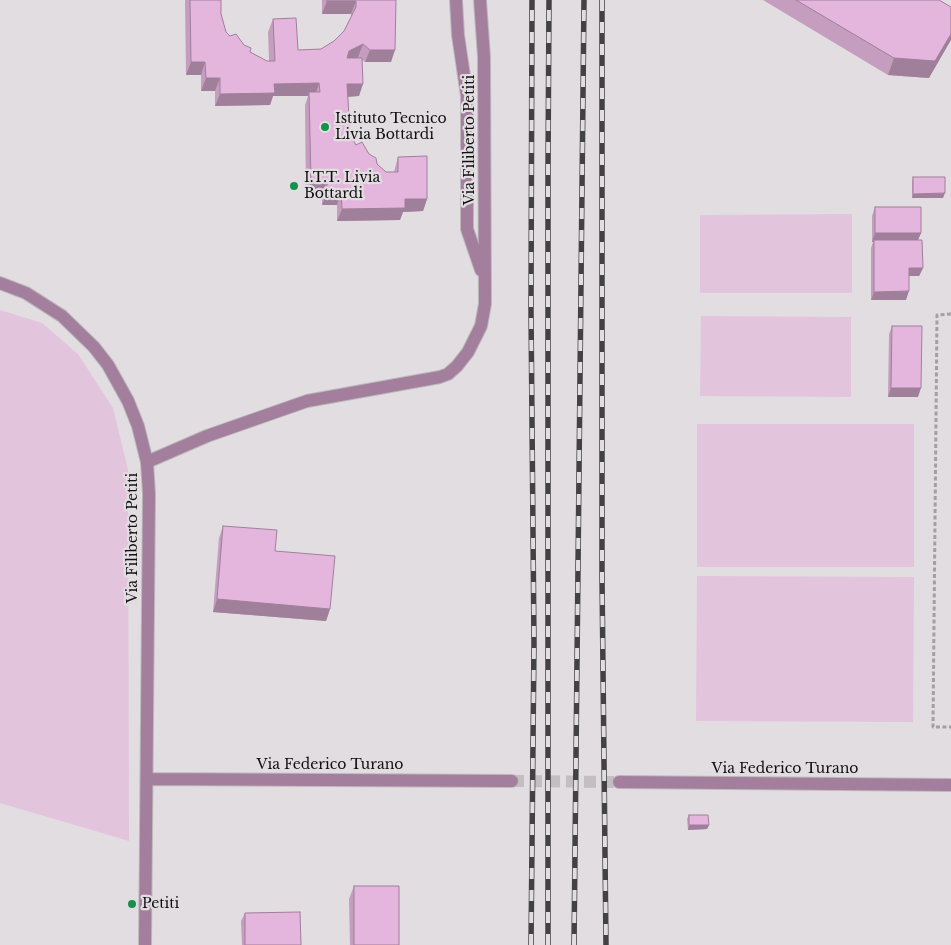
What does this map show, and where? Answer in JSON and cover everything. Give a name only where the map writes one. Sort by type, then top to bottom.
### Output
[{"type":"street","name":"Via Filiberto Petiti","points":[[456,0],[458,35],[467,96],[467,229],[485,279]]},
{"type":"street","name":"Via Filiberto Petiti","points":[[145,945],[149,494],[147,462],[207,436],[307,401],[432,379],[448,374],[468,352],[481,326],[485,304],[484,57],[480,0]]},
{"type":"street","points":[[0,283],[26,293],[62,316],[94,347],[108,366],[128,401],[138,426],[147,462]]},
{"type":"street","name":"Via Federico Turano","points":[[147,779],[512,781]]},
{"type":"street","name":"Via Federico Turano","points":[[619,782],[951,785]]},
{"type":"path","points":[[951,314],[936,314],[934,726],[951,727]]},
{"type":"shaded area","points":[[852,214],[852,293],[700,293],[700,215]]},
{"type":"shaded area","points":[[0,310],[42,323],[78,354],[113,408],[128,470],[129,841],[0,803]]},
{"type":"shaded area","points":[[701,316],[851,317],[851,397],[700,396]]},
{"type":"shaded area","points":[[697,424],[914,424],[914,567],[697,567]]},
{"type":"shaded area","points":[[697,576],[914,577],[913,722],[696,721]]},
{"type":"building","name":"Istituto Tecnico Livia Bottardi","points":[[190,0],[221,0],[221,14],[226,32],[230,36],[236,34],[244,45],[251,48],[250,52],[267,61],[275,61],[273,19],[296,18],[298,50],[321,49],[334,41],[344,31],[356,7],[356,1],[327,0],[396,0],[395,50],[370,50],[363,44],[349,51],[347,58],[362,58],[363,84],[347,84],[350,134],[356,145],[362,142],[369,154],[376,158],[377,164],[386,172],[398,172],[398,157],[427,156],[427,199],[405,199],[405,208],[342,209],[341,192],[327,193],[327,182],[311,182],[309,92],[320,92],[319,83],[274,84],[275,93],[220,94],[220,78],[206,78],[205,62],[191,62]]},
{"type":"building","points":[[796,0],[939,0],[951,7],[951,34],[935,61],[894,58]]},
{"type":"building","points":[[913,177],[945,177],[945,193],[913,194]]},
{"type":"building","points":[[875,207],[921,207],[921,233],[875,233]]},
{"type":"building","points":[[874,240],[922,240],[923,268],[909,268],[909,291],[874,292]]},
{"type":"building","points":[[892,326],[922,326],[921,388],[891,388]]},
{"type":"building","points":[[223,526],[277,530],[275,551],[335,556],[330,609],[217,599]]},
{"type":"building","points":[[689,815],[708,815],[709,825],[689,825]]},
{"type":"building","points":[[354,886],[399,886],[399,945],[354,945]]},
{"type":"building","points":[[300,912],[301,945],[245,945],[245,913]]},
{"type":"tunnel","points":[[512,781],[619,782]]},
{"type":"railway","points":[[531,945],[534,643],[531,310],[532,0]]},
{"type":"railway","points":[[548,945],[549,0]]},
{"type":"railway","points":[[574,945],[584,0]]},
{"type":"railway","points":[[602,0],[602,577],[606,945]]},
{"type":"place","name":"Istituto Tecnico Livia Bottardi","points":[[325,127]]},
{"type":"place","name":"I.T.T. Livia Bottardi","points":[[294,186]]},
{"type":"place","name":"Petiti","points":[[132,904]]}]
